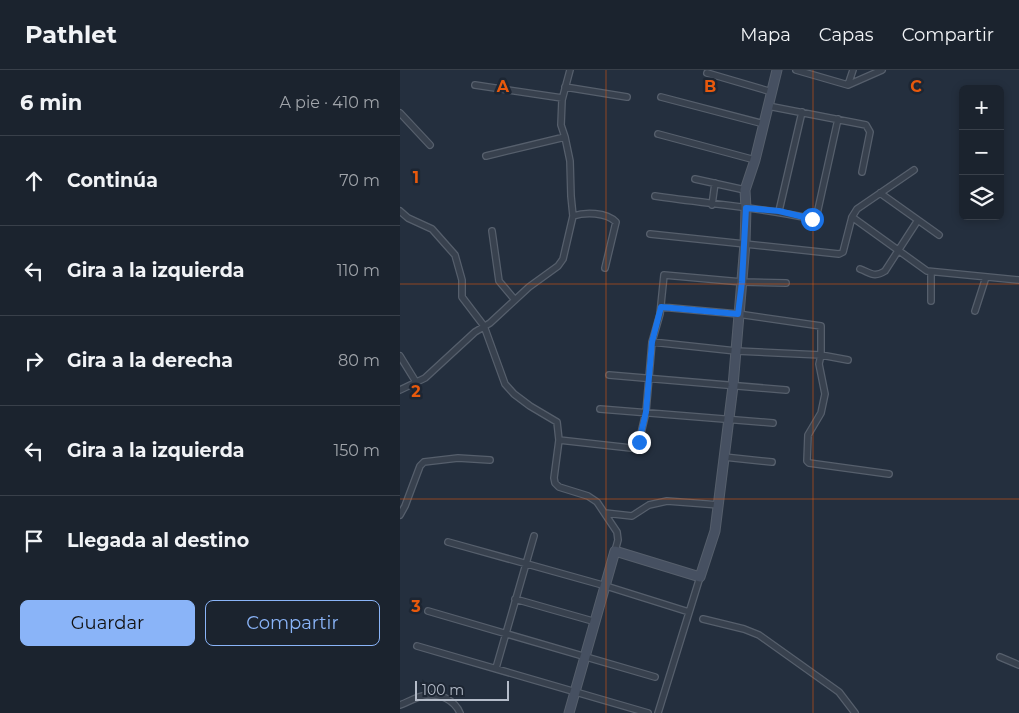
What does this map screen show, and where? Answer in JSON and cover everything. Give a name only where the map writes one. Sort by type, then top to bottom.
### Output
[{"type":"street","points":[[400,390],[425,378],[475,332],[529,287],[558,266],[563,259],[573,216],[570,196],[570,161],[561,125],[562,98],[570,70]]},
{"type":"street","points":[[658,713],[715,530],[733,386],[745,244],[745,190],[755,160],[778,70]]},
{"type":"street","points":[[796,70],[817,73],[848,85],[882,70]]},
{"type":"street","points":[[848,85],[853,70]]},
{"type":"street","points":[[707,73],[772,92]]},
{"type":"street","points":[[475,85],[562,98]]},
{"type":"street","points":[[565,87],[627,97]]},
{"type":"street","points":[[661,98],[764,124]]},
{"type":"street","points":[[768,106],[866,125],[870,129],[862,172]]},
{"type":"street","points":[[779,211],[802,112]]},
{"type":"street","points":[[400,113],[430,145]]},
{"type":"street","points":[[655,196],[712,205],[779,211],[812,219],[815,218],[838,119]]},
{"type":"street","points":[[658,134],[755,160]]},
{"type":"street","points":[[486,156],[565,137]]},
{"type":"street","points":[[650,234],[838,254],[843,252],[852,217],[857,209],[914,170]]},
{"type":"street","points":[[695,179],[745,190]]},
{"type":"street","points":[[712,205],[715,183]]},
{"type":"street","points":[[880,193],[939,235]]},
{"type":"street","points":[[400,210],[408,218],[432,230],[455,255],[462,280],[462,297],[484,326],[506,384],[514,394],[530,406],[558,422],[560,440],[554,478],[555,483],[559,487],[588,496],[597,502],[617,532],[618,540],[606,586],[569,713]]},
{"type":"street","points":[[573,216],[584,213],[606,216],[614,219],[616,222],[605,268]]},
{"type":"street","points":[[852,217],[932,273],[1019,280]]},
{"type":"street","points":[[860,269],[878,275],[885,271],[918,220]]},
{"type":"street","points":[[492,231],[499,281],[515,300]]},
{"type":"street","points":[[931,301],[932,273]]},
{"type":"street","points":[[560,440],[631,448],[637,446],[646,412],[652,342],[661,307],[663,276],[742,282],[786,283]]},
{"type":"street","points":[[975,311],[986,277]]},
{"type":"street","points":[[661,307],[738,314],[821,326],[821,355],[818,364],[825,394],[821,413],[808,436],[807,461],[889,474]]},
{"type":"street","points":[[652,342],[736,351],[821,355],[848,360]]},
{"type":"street","points":[[400,356],[416,382]]},
{"type":"street","points":[[609,375],[786,390]]},
{"type":"street","points":[[600,409],[773,423]]},
{"type":"street","points":[[400,516],[420,466],[424,462],[458,458],[490,460]]},
{"type":"street","points":[[724,458],[772,462]]},
{"type":"street","points":[[605,514],[632,516],[648,505],[667,501],[719,505]]},
{"type":"street","points":[[496,668],[534,536]]},
{"type":"street","points":[[448,542],[606,586],[689,612]]},
{"type":"street","points":[[615,551],[700,577]]},
{"type":"street","points":[[515,599],[596,622]]},
{"type":"street","points":[[428,611],[655,677]]},
{"type":"street","points":[[703,619],[744,629],[759,635],[839,692],[855,713]]},
{"type":"street","points":[[418,646],[648,713]]},
{"type":"street","points":[[1000,657],[1019,665]]},
{"type":"street","points":[[400,705],[426,695],[439,696],[450,700],[460,713]]},
{"type":"route","points":[[639,442],[646,412],[652,342],[661,307],[738,314],[745,244],[746,208],[779,211],[812,219]]}]
